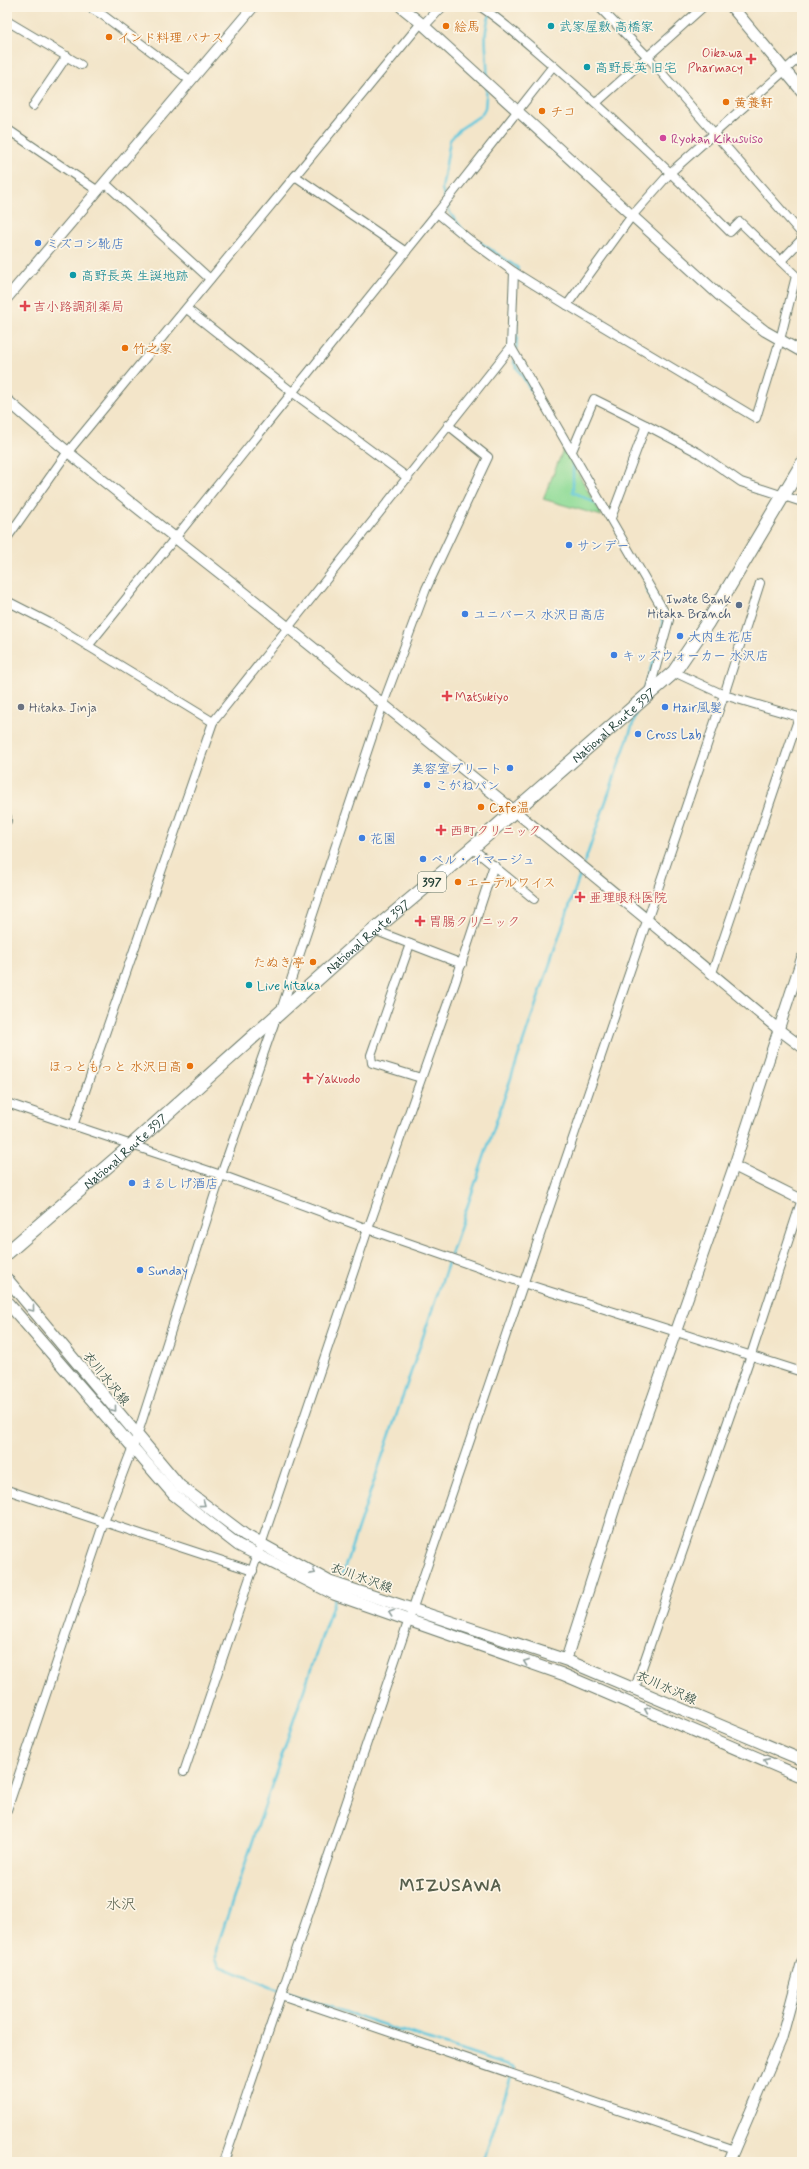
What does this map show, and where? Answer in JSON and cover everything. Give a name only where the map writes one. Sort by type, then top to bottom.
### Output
[{"type":"highway","name":"National Route 397","points":[[7,1253],[132,1145],[374,930],[472,848],[674,672],[708,622],[802,464]]},
{"type":"main road","points":[[732,7],[802,91]]},
{"type":"main road","name":"衣川水沢線","points":[[7,1279],[180,1486],[245,1535],[330,1582],[562,1674],[802,1777]]},
{"type":"main road","name":"衣川水沢線","points":[[7,1302],[132,1449],[174,1495],[238,1545],[334,1594],[410,1614],[566,1660],[802,1760]]},
{"type":"street","points":[[89,7],[104,16],[191,81]]},
{"type":"street","points":[[7,298],[253,7]]},
{"type":"street","points":[[401,7],[423,24],[632,217],[747,318],[780,340],[802,352]]},
{"type":"street","points":[[7,538],[67,453],[295,176],[423,24],[441,7]]},
{"type":"street","points":[[437,213],[470,240],[514,272],[756,418],[780,340],[796,276],[740,222],[730,232],[671,172],[596,103],[500,20],[481,7]]},
{"type":"street","points":[[599,7],[647,56],[802,234]]},
{"type":"street","points":[[596,103],[703,7]]},
{"type":"street","points":[[7,20],[81,64]]},
{"type":"street","points":[[567,305],[632,217],[671,172],[802,55]]},
{"type":"street","points":[[33,106],[67,56]]},
{"type":"street","points":[[88,646],[406,252],[553,66]]},
{"type":"street","points":[[7,129],[98,191]]},
{"type":"street","points":[[295,176],[406,252]]},
{"type":"street","points":[[104,183],[210,279]]},
{"type":"street","points":[[781,261],[802,239]]},
{"type":"street","points":[[514,272],[512,347],[669,620],[649,693]]},
{"type":"street","points":[[186,309],[292,392],[408,478]]},
{"type":"street","points":[[72,1126],[213,722],[408,478],[448,425],[512,347]]},
{"type":"street","points":[[572,450],[594,399],[699,453],[741,482],[802,502]]},
{"type":"street","points":[[7,400],[67,453],[176,537],[515,809],[778,1029],[802,1047]]},
{"type":"street","points":[[7,1810],[104,1522],[137,1436],[221,1175],[279,1014],[383,704],[426,588],[488,457],[448,425]]},
{"type":"street","points":[[611,518],[646,425]]},
{"type":"street","points":[[224,2162],[646,918],[724,695],[760,583]]},
{"type":"street","points":[[7,601],[88,646],[213,722]]},
{"type":"street","points":[[674,672],[724,695],[801,718],[712,973]]},
{"type":"street","points":[[472,848],[534,899]]},
{"type":"street","points":[[184,1772],[368,1230],[462,964],[494,865]]},
{"type":"street","points":[[374,930],[462,964]]},
{"type":"street","points":[[410,944],[371,1055],[372,1063],[422,1078]]},
{"type":"street","points":[[566,1660],[621,1488],[734,1166],[802,958]]},
{"type":"street","points":[[7,1103],[221,1175],[368,1230],[523,1283],[802,1372]]},
{"type":"street","points":[[635,1688],[751,1355],[802,1199],[734,1166]]},
{"type":"street","points":[[7,1490],[253,1571]]},
{"type":"street","points":[[729,2162],[781,2040],[802,1962]]},
{"type":"street","points":[[281,1995],[735,2150]]},
{"type":"green space","points":[[564,448],[602,516],[543,499]]},
{"type":"waterway","points":[[487,80],[486,34],[489,16],[494,7]]},
{"type":"waterway","points":[[445,199],[442,189],[450,140],[460,129],[481,115],[485,108],[487,87]]},
{"type":"waterway","points":[[447,203],[450,213],[464,231]]},
{"type":"waterway","points":[[475,239],[518,268],[517,273]]},
{"type":"waterway","points":[[516,314],[516,351]]},
{"type":"waterway","points":[[515,358],[514,363],[531,390]]},
{"type":"waterway","points":[[573,461],[573,492],[599,505]]},
{"type":"waterway","points":[[646,588],[662,617],[663,631]]},
{"type":"waterway","points":[[643,692],[657,649]]},
{"type":"waterway","points":[[584,864],[637,712]]},
{"type":"waterway","points":[[340,1581],[582,869]]},
{"type":"waterway","points":[[335,1598],[216,1950],[216,1959],[220,1966],[273,1988],[514,2068],[483,2162]]},
{"type":"place","name":"絵馬","points":[[446,26]]},
{"type":"place","name":"武家屋敷 高橋家","points":[[551,26]]},
{"type":"place","name":"インド料理 パナス","points":[[109,37]]},
{"type":"place","name":"Oikawa Pharmacy","points":[[751,59]]},
{"type":"place","name":"高野長英 旧宅","points":[[587,67]]},
{"type":"place","name":"黄養軒","points":[[726,102]]},
{"type":"place","name":"チコ","points":[[542,111]]},
{"type":"place","name":"Ryokan Kikusuiso","points":[[663,138]]},
{"type":"place","name":"ミズコシ靴店","points":[[38,243]]},
{"type":"place","name":"高野長英 生誕地跡","points":[[73,275]]},
{"type":"place","name":"吉小路調剤薬局","points":[[25,306]]},
{"type":"place","name":"竹之家","points":[[125,348]]},
{"type":"place","name":"サンデー","points":[[569,545]]},
{"type":"place","name":"Iwate Bank Hitaka Branch","points":[[739,605]]},
{"type":"place","name":"ユニバース 水沢日高店","points":[[465,614]]},
{"type":"place","name":"大内生花店","points":[[680,636]]},
{"type":"place","name":"キッズウォーカー 水沢店","points":[[614,655]]},
{"type":"place","name":"Matsukiyo","points":[[447,696]]},
{"type":"place","name":"Hitaka Jinja","points":[[21,707]]},
{"type":"place","name":"Hair風髪","points":[[665,707]]},
{"type":"place","name":"Cross Lab","points":[[638,734]]},
{"type":"place","name":"美容室プリート","points":[[510,768]]},
{"type":"place","name":"こがねパン","points":[[427,785]]},
{"type":"place","name":"Cafe温","points":[[481,807]]},
{"type":"place","name":"西町クリニック","points":[[441,830]]},
{"type":"place","name":"花園","points":[[362,838]]},
{"type":"place","name":"ベル・イマージュ","points":[[423,859]]},
{"type":"place","name":"エーデルワイス","points":[[458,882]]},
{"type":"place","name":"亜理眼科医院","points":[[580,897]]},
{"type":"place","name":"胃腸クリニック","points":[[420,921]]},
{"type":"place","name":"たぬき亭","points":[[313,962]]},
{"type":"place","name":"Live hitaka","points":[[249,985]]},
{"type":"place","name":"ほっともっと 水沢日高","points":[[190,1066]]},
{"type":"place","name":"Yakuodo","points":[[308,1078]]},
{"type":"place","name":"まるしげ酒店","points":[[132,1183]]},
{"type":"place","name":"Sunday","points":[[140,1270]]},
{"type":"district","name":"MIZUSAWA","points":[[451,1885]]},
{"type":"district","name":"水沢","points":[[121,1904]]}]
